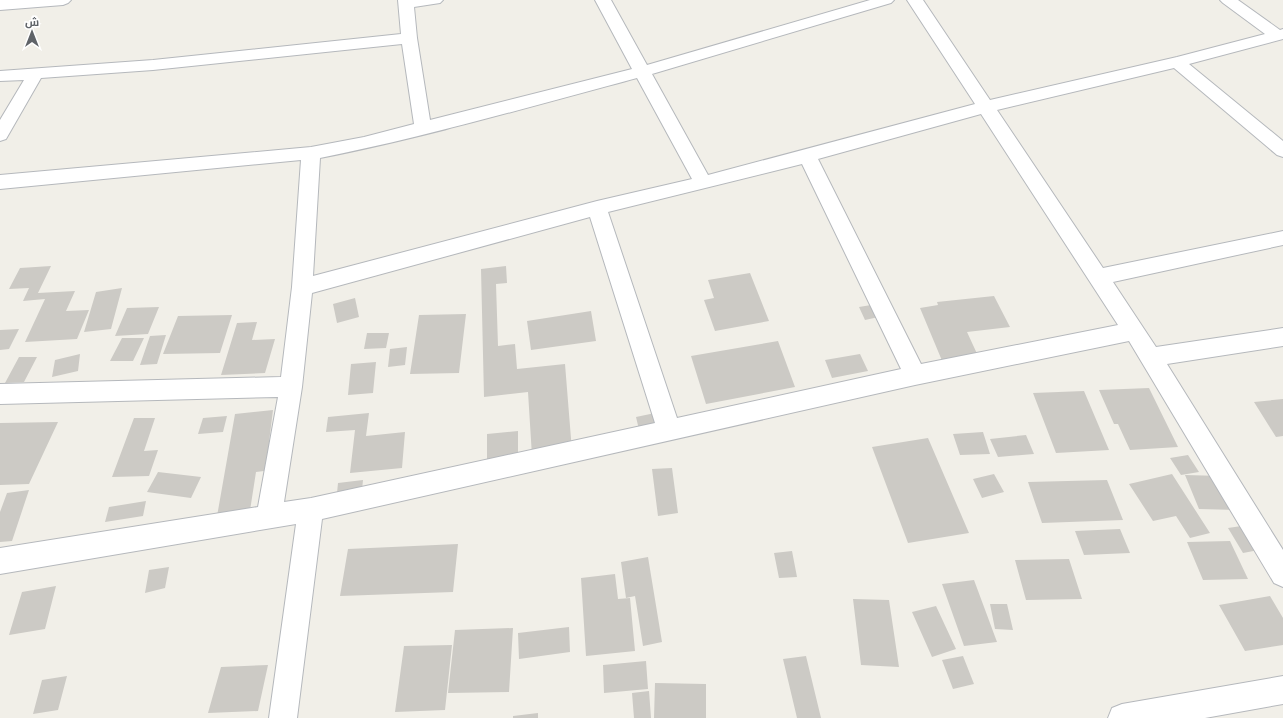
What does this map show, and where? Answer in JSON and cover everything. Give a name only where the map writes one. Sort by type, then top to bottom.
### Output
[{"type":"street","points":[[0,5],[63,0]]},
{"type":"street","points":[[423,129],[409,38],[407,2],[435,0]]},
{"type":"street","points":[[603,0],[703,183]]},
{"type":"street","points":[[0,182],[311,153],[364,144],[641,72],[886,0]]},
{"type":"street","points":[[915,0],[1134,331],[1283,574]]},
{"type":"street","points":[[1228,0],[1280,34]]},
{"type":"street","points":[[302,287],[597,208],[703,183],[807,156],[986,107],[1177,62],[1280,34]]},
{"type":"street","points":[[0,76],[152,64],[409,38]]},
{"type":"street","points":[[1177,62],[1283,151]]},
{"type":"street","points":[[0,135],[35,74]]},
{"type":"street","points":[[269,516],[292,387],[302,287],[311,153]]},
{"type":"street","points":[[807,156],[915,374]]},
{"type":"street","points":[[597,208],[669,430]]},
{"type":"street","points":[[1098,277],[1283,238]]},
{"type":"street","points":[[0,561],[311,510],[915,374],[1134,331]]},
{"type":"street","points":[[1150,357],[1283,337]]},
{"type":"street","points":[[0,394],[292,387]]},
{"type":"street","points":[[283,718],[311,510]]},
{"type":"street","points":[[1122,718],[1283,690]]},
{"type":"building","points":[[51,266],[38,293],[75,291],[66,311],[89,310],[77,339],[25,342],[45,299],[23,301],[29,288],[9,289],[20,268]]},
{"type":"building","points":[[506,266],[507,283],[496,284],[498,346],[515,344],[517,369],[565,364],[572,451],[532,456],[528,392],[484,397],[481,269]]},
{"type":"building","points":[[750,273],[769,321],[715,331],[704,300],[714,298],[708,280]]},
{"type":"building","points":[[122,288],[111,329],[84,332],[96,292]]},
{"type":"building","points":[[994,296],[1010,327],[967,332],[979,358],[943,363],[920,308],[938,305],[937,302]]},
{"type":"building","points":[[355,298],[359,317],[337,323],[333,304]]},
{"type":"building","points":[[877,304],[883,316],[865,320],[859,307]]},
{"type":"building","points":[[159,307],[148,334],[115,336],[127,308]]},
{"type":"building","points":[[591,311],[596,341],[531,350],[527,321]]},
{"type":"building","points":[[466,314],[459,373],[410,374],[419,315]]},
{"type":"building","points":[[232,315],[220,353],[163,354],[178,316]]},
{"type":"building","points":[[257,322],[252,340],[275,339],[265,373],[221,375],[237,323]]},
{"type":"building","points":[[19,329],[9,349],[0,350],[0,330]]},
{"type":"building","points":[[367,333],[389,333],[386,348],[364,349]]},
{"type":"building","points":[[166,335],[157,364],[140,365],[150,336]]},
{"type":"building","points":[[122,338],[144,338],[133,361],[110,361]]},
{"type":"building","points":[[778,341],[795,387],[706,404],[691,356]]},
{"type":"building","points":[[407,347],[405,365],[388,367],[390,349]]},
{"type":"building","points":[[80,354],[78,371],[52,377],[55,360]]},
{"type":"building","points":[[860,354],[868,371],[832,378],[825,360]]},
{"type":"building","points":[[19,357],[37,357],[24,382],[5,383]]},
{"type":"building","points":[[376,362],[373,393],[348,395],[351,364]]},
{"type":"building","points":[[1149,388],[1178,447],[1130,450],[1118,424],[1114,424],[1099,390]]},
{"type":"building","points":[[1084,391],[1109,450],[1056,453],[1033,393]]},
{"type":"building","points":[[1283,399],[1283,436],[1276,437],[1254,402]]},
{"type":"building","points":[[273,410],[269,442],[292,440],[288,468],[256,472],[249,517],[216,522],[235,414]]},
{"type":"building","points":[[369,413],[366,436],[405,432],[402,468],[350,473],[355,430],[326,432],[328,417]]},
{"type":"building","points":[[655,413],[661,435],[641,438],[636,417]]},
{"type":"building","points":[[227,416],[223,432],[198,434],[203,418]]},
{"type":"building","points":[[134,418],[155,418],[144,451],[158,450],[149,476],[112,477]]},
{"type":"building","points":[[58,422],[29,484],[0,485],[0,423]]},
{"type":"building","points":[[518,431],[518,463],[487,466],[487,434]]},
{"type":"building","points":[[983,432],[990,454],[960,455],[953,434]]},
{"type":"building","points":[[1026,435],[1034,454],[998,457],[990,439]]},
{"type":"building","points":[[928,438],[969,533],[908,543],[872,447]]},
{"type":"building","points":[[1188,455],[1199,472],[1181,475],[1170,458]]},
{"type":"building","points":[[672,468],[678,513],[658,516],[652,469]]},
{"type":"building","points":[[158,472],[201,477],[191,498],[147,492]]},
{"type":"building","points":[[994,474],[1004,492],[982,498],[973,479]]},
{"type":"building","points":[[1172,474],[1210,533],[1190,538],[1176,516],[1153,521],[1129,484]]},
{"type":"building","points":[[1185,475],[1222,476],[1237,510],[1199,509]]},
{"type":"building","points":[[363,480],[361,500],[336,503],[338,483]]},
{"type":"building","points":[[1107,480],[1123,520],[1042,523],[1028,482]]},
{"type":"building","points":[[29,490],[12,541],[0,542],[0,512],[7,493]]},
{"type":"building","points":[[146,501],[143,516],[105,522],[109,507]]},
{"type":"building","points":[[1248,525],[1264,549],[1243,553],[1228,528]]},
{"type":"building","points":[[1120,529],[1130,553],[1084,555],[1075,531]]},
{"type":"building","points":[[1230,541],[1248,579],[1203,580],[1187,542]]},
{"type":"building","points":[[458,544],[453,592],[340,596],[348,549]]},
{"type":"building","points":[[792,551],[797,577],[779,578],[774,553]]},
{"type":"building","points":[[648,557],[662,642],[643,646],[635,596],[626,598],[621,562]]},
{"type":"building","points":[[1069,559],[1082,599],[1026,600],[1015,560]]},
{"type":"building","points":[[169,567],[165,588],[145,593],[149,570]]},
{"type":"building","points":[[615,574],[618,599],[630,598],[635,651],[586,656],[581,578]]},
{"type":"building","points":[[974,580],[997,642],[964,646],[942,584]]},
{"type":"building","points":[[56,586],[45,629],[9,635],[22,592]]},
{"type":"building","points":[[1270,596],[1283,618],[1283,645],[1245,651],[1219,605]]},
{"type":"building","points":[[853,599],[889,600],[899,667],[861,665]]},
{"type":"building","points":[[990,604],[1007,604],[1013,630],[995,629]]},
{"type":"building","points":[[936,606],[956,649],[932,657],[912,612]]},
{"type":"building","points":[[569,627],[570,652],[519,659],[518,633]]},
{"type":"building","points":[[513,628],[509,692],[448,693],[455,630]]},
{"type":"building","points":[[452,645],[445,710],[395,712],[404,646]]},
{"type":"building","points":[[806,656],[821,718],[797,718],[783,659]]},
{"type":"building","points":[[963,656],[974,684],[953,689],[942,660]]},
{"type":"building","points":[[646,661],[648,689],[604,693],[603,665]]},
{"type":"building","points":[[268,665],[258,711],[208,713],[221,667]]},
{"type":"building","points":[[67,676],[58,710],[33,714],[42,680]]},
{"type":"building","points":[[655,683],[706,684],[706,718],[654,718]]},
{"type":"building","points":[[649,691],[651,718],[634,718],[632,693]]},
{"type":"building","points":[[538,713],[538,718],[513,718],[513,716]]}]
